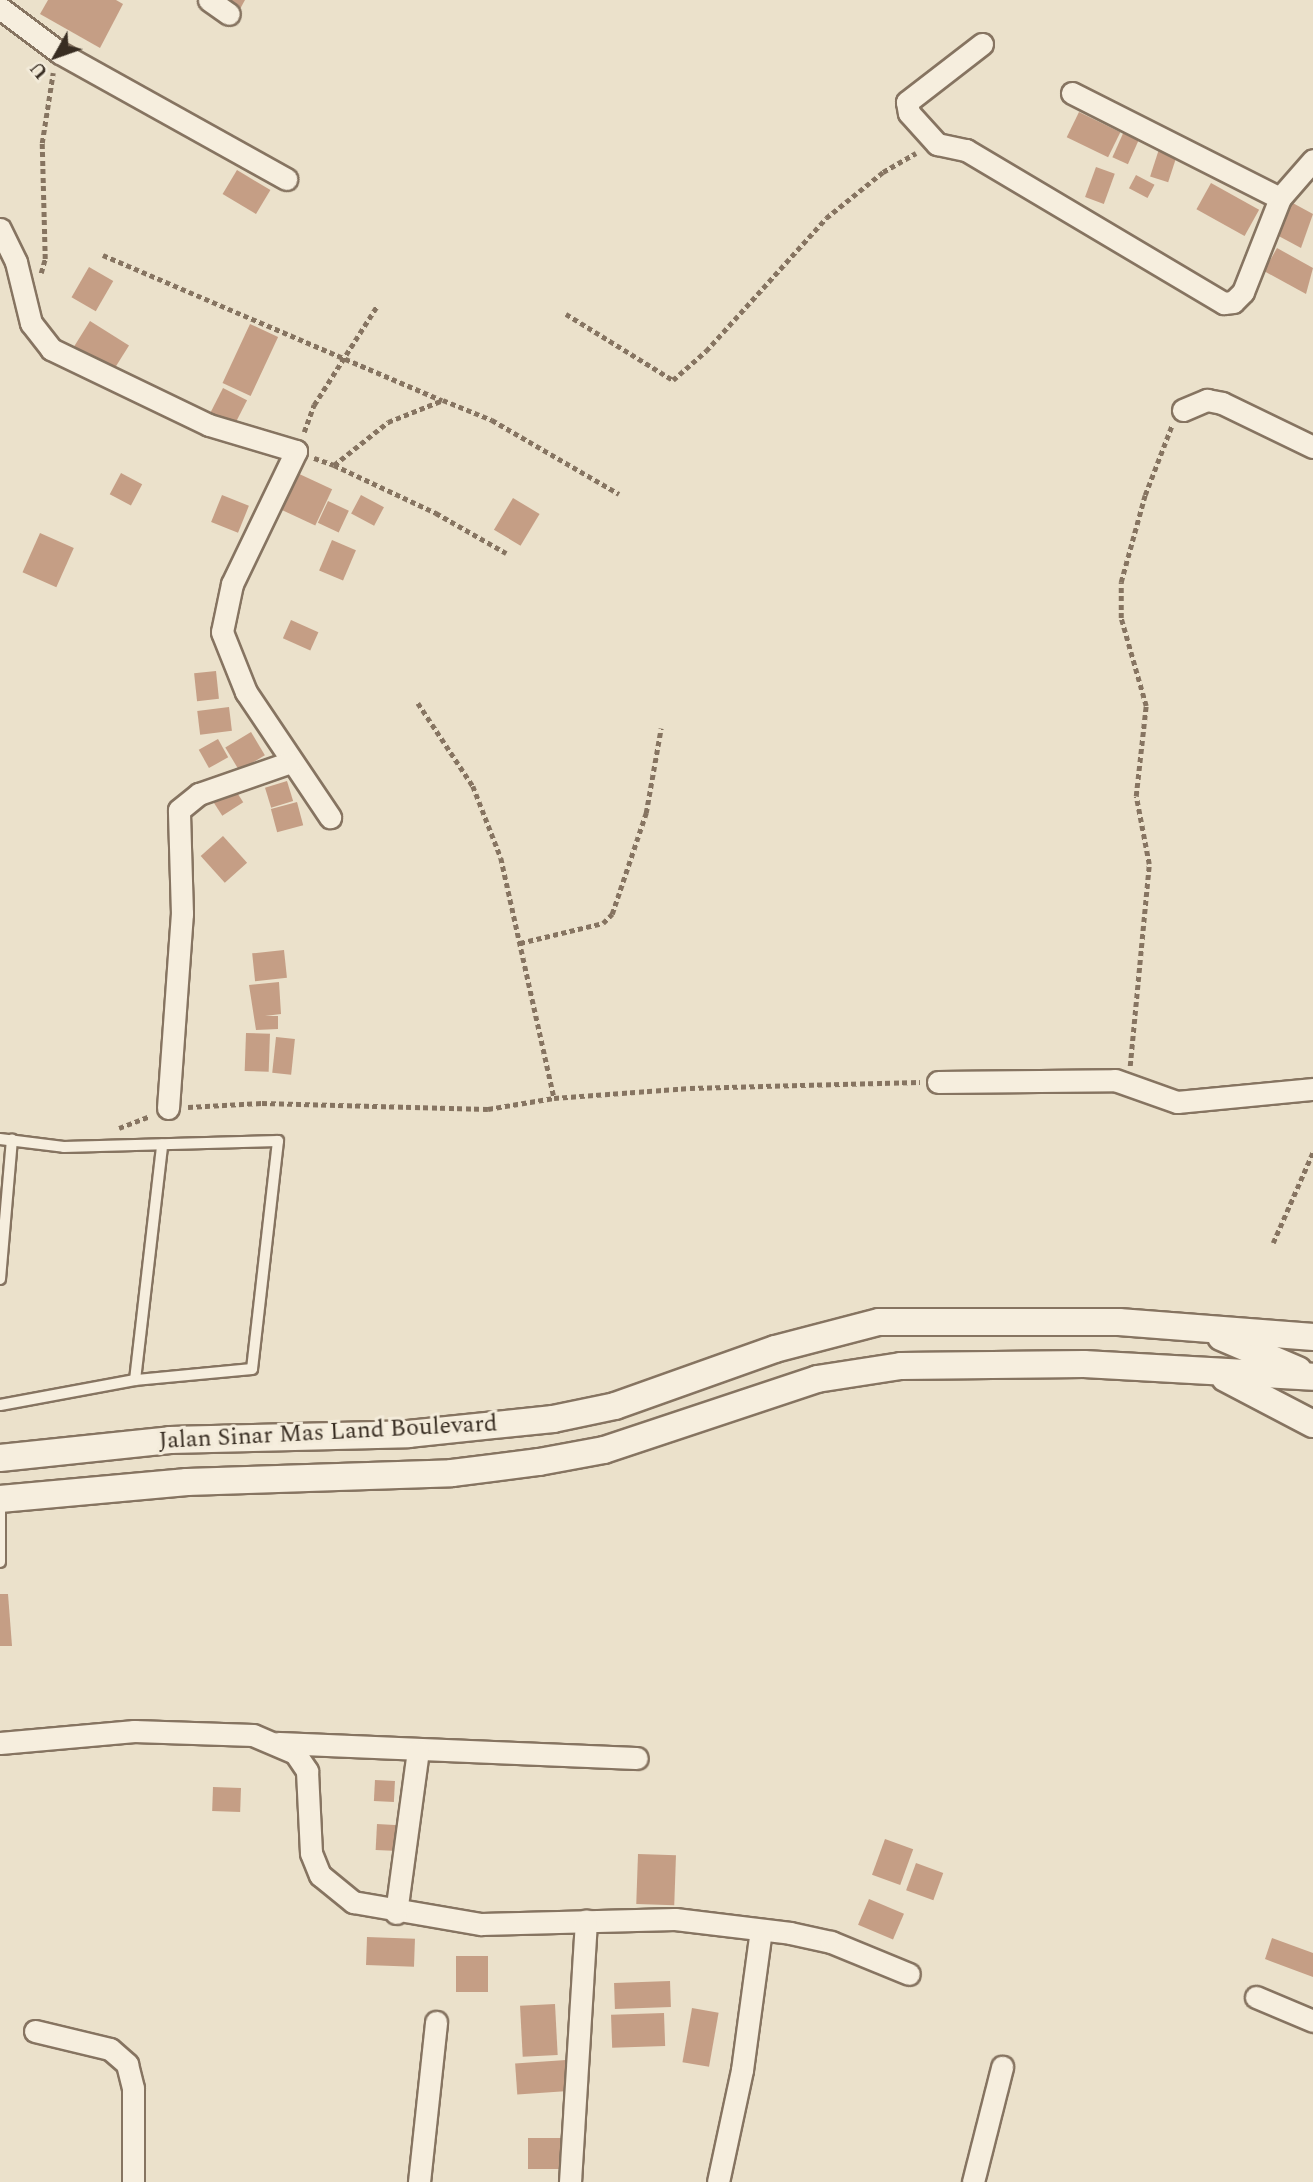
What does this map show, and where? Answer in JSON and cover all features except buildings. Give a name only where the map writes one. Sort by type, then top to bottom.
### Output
[{"type":"street","points":[[209,0],[229,13]]},
{"type":"street","points":[[0,8],[60,52],[286,179]]},
{"type":"street","points":[[982,44],[906,102],[909,113],[937,144],[966,150],[1224,303],[1233,302],[1243,292],[1280,198],[1313,160]]},
{"type":"street","points":[[1072,93],[1280,198]]},
{"type":"street","points":[[0,229],[16,262],[31,323],[51,349],[209,425],[296,451],[232,584],[222,632],[246,692],[330,817]]},
{"type":"street","points":[[1183,410],[1207,400],[1222,403],[1313,447]]},
{"type":"street","points":[[168,1108],[183,914],[179,810],[199,794],[291,762]]},
{"type":"street","points":[[938,1082],[1115,1080],[1177,1102],[1313,1089]]},
{"type":"street","name":"Jalan Sinar Mas Land Boulevard","points":[[0,1458],[170,1440],[408,1434],[553,1419],[615,1406],[775,1349],[879,1322],[1119,1322],[1313,1337]]},
{"type":"street","points":[[1200,1328],[1313,1377]]},
{"type":"street","name":"Jalan Sinar Mas Land Boulevard","points":[[0,1499],[187,1482],[452,1473],[539,1462],[604,1450],[817,1379],[901,1366],[1084,1364],[1313,1377]]},
{"type":"street","name":"Jalan Sinar Mas Land Boulevard","points":[[1216,1373],[1313,1424]]},
{"type":"street","points":[[0,1743],[167,1731],[253,1735],[295,1753],[307,1771],[311,1853],[320,1875],[354,1902],[396,1913],[481,1924],[675,1919],[761,1930],[831,1941],[909,1974]]},
{"type":"street","points":[[278,1744],[637,1758]]},
{"type":"street","points":[[396,1913],[418,1750]]},
{"type":"street","points":[[570,2182],[586,1920]]},
{"type":"street","points":[[718,2182],[742,2070],[761,1930]]},
{"type":"street","points":[[1256,1997],[1313,2021]]},
{"type":"street","points":[[419,2182],[436,2022]]},
{"type":"street","points":[[35,2031],[110,2049],[127,2064],[133,2088],[133,2182]]},
{"type":"street","points":[[973,2182],[1002,2067]]},
{"type":"lane","points":[[0,1139],[64,1147],[278,1141],[252,1369],[135,1380],[0,1405]]},
{"type":"lane","points":[[0,1279],[12,1140]]},
{"type":"lane","points":[[135,1380],[162,1146]]},
{"type":"lane","points":[[0,1499],[0,1562]]},
{"type":"path","points":[[27,306],[45,259],[42,143],[47,100],[60,52]]},
{"type":"path","points":[[566,314],[673,380],[706,351],[826,218],[883,172],[937,144]]},
{"type":"path","points":[[103,255],[347,356],[492,420],[619,494]]},
{"type":"path","points":[[377,306],[314,405],[296,451],[334,465],[436,513],[506,553]]},
{"type":"path","points":[[334,465],[387,422],[443,400]]},
{"type":"path","points":[[1129,1085],[1149,864],[1136,796],[1146,706],[1121,618],[1121,582],[1157,461],[1170,427],[1183,410]]},
{"type":"path","points":[[418,703],[473,786],[501,858],[554,1098]]},
{"type":"path","points":[[520,943],[603,923],[611,914],[646,813],[661,728]]},
{"type":"path","points":[[113,1131],[168,1108],[262,1103],[488,1109],[554,1098],[690,1087],[938,1082]]},
{"type":"path","points":[[1273,1244],[1313,1152]]}]
